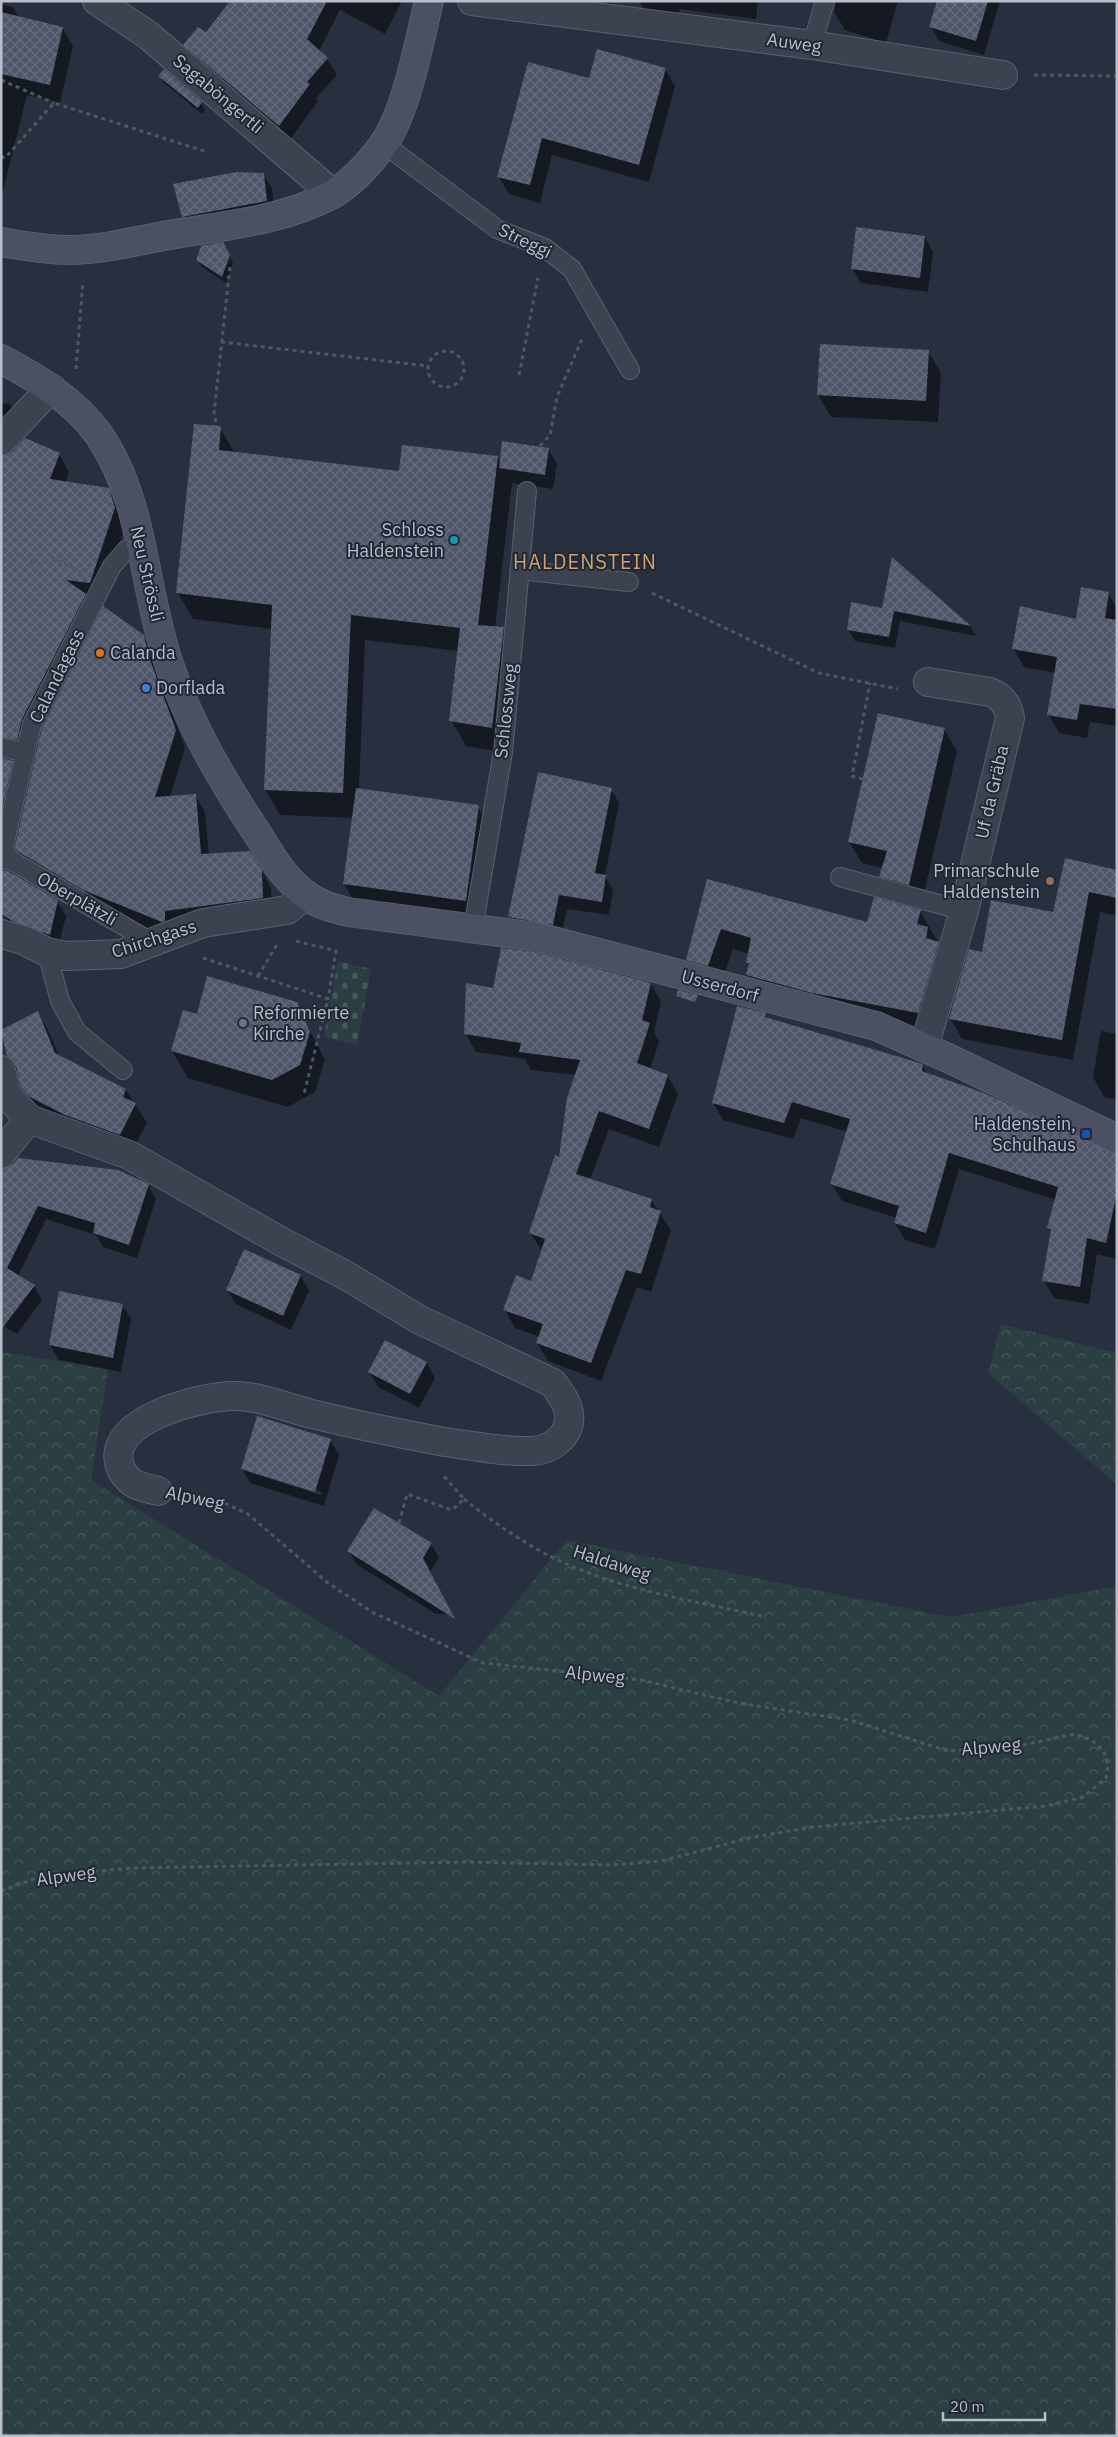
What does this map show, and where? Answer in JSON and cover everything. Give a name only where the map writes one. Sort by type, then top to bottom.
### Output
[{"type":"street","name":"Sagaböngertli","points":[[97,1],[148,35],[333,194]]},
{"type":"street","points":[[1,242],[70,250],[100,247],[261,219],[302,208],[333,194],[358,176],[384,144],[393,126],[407,85],[429,1]]},
{"type":"street","name":"Auweg","points":[[472,1],[812,45],[1003,75]]},
{"type":"street","name":"Neu Strössli","points":[[1,359],[63,383],[72,405],[98,434],[114,461],[127,489],[166,655],[194,724],[221,779],[283,874],[306,895]]},
{"type":"street","points":[[1,441],[63,383]]},
{"type":"street","name":"Uf da Gräba","points":[[924,1047],[964,911],[1010,718],[1008,707],[998,695],[928,682]]},
{"type":"street","name":"Usserdorf","points":[[306,895],[322,905],[348,912],[538,937],[876,1026],[1117,1139]]},
{"type":"street","name":"Chirchgass","points":[[1,934],[23,940],[47,952],[66,956],[92,957],[121,954],[203,923],[286,910],[306,895]]},
{"type":"street","points":[[1,1070],[7,1095],[29,1119],[1,1154]]},
{"type":"street","name":"Alpweg","points":[[29,1119],[129,1155],[282,1242],[347,1276],[418,1320],[552,1383],[565,1400],[569,1414],[567,1430],[556,1444],[532,1451],[491,1449],[401,1434],[250,1398],[220,1397],[159,1414],[134,1429],[121,1443],[118,1460],[123,1475],[129,1482],[140,1487],[158,1491]]},
{"type":"lane","points":[[812,45],[825,1]]},
{"type":"lane","name":"Streggi","points":[[384,144],[497,229],[545,248],[572,269],[630,370]]},
{"type":"lane","name":"Schlossweg","points":[[473,929],[503,752],[527,491]]},
{"type":"lane","name":"Calandagass","points":[[2,855],[32,724],[112,566],[126,550],[139,544]]},
{"type":"lane","points":[[519,570],[629,582]]},
{"type":"lane","points":[[1,747],[26,753]]},
{"type":"lane","name":"Oberplätzli","points":[[2,855],[153,943]]},
{"type":"lane","points":[[840,877],[964,911]]},
{"type":"lane","points":[[47,952],[60,1001],[77,1032],[123,1070]]},
{"type":"path","points":[[1003,75],[1117,76]]},
{"type":"path","points":[[1,80],[54,103],[204,151]]},
{"type":"path","points":[[2,156],[5,158],[54,103]]},
{"type":"path","points":[[520,375],[545,248]]},
{"type":"path","points":[[216,422],[214,414],[230,266]]},
{"type":"path","points":[[63,383],[83,279]]},
{"type":"path","points":[[540,446],[550,435],[557,397],[595,311]]},
{"type":"path","points":[[222,342],[428,366]]},
{"type":"path","points":[[447,351],[459,356],[464,372],[459,382],[454,385],[443,386],[437,384],[430,376],[428,366],[435,354],[447,351]]},
{"type":"path","points":[[16,554],[39,566],[51,557],[88,575]]},
{"type":"path","points":[[629,582],[819,673],[923,694],[928,682]]},
{"type":"path","points":[[863,779],[852,776],[870,683]]},
{"type":"path","points":[[258,976],[281,938]]},
{"type":"path","points":[[290,940],[336,951],[328,999],[304,1094]]},
{"type":"path","points":[[201,958],[328,999]]},
{"type":"path","name":"Haldaweg","points":[[436,1468],[464,1499],[490,1520],[532,1546],[581,1570],[640,1588],[766,1617]]},
{"type":"path","name":"Alpweg","points":[[1,1891],[42,1876],[132,1868],[410,1862],[611,1865],[661,1861],[749,1838],[812,1827],[1046,1806],[1083,1797],[1106,1778],[1108,1765],[1104,1752],[1092,1740],[1075,1734],[1024,1745],[948,1750],[850,1720],[738,1704],[641,1680],[482,1663],[372,1612],[328,1583],[248,1514],[220,1501],[158,1491]]},
{"type":"path","points":[[399,1522],[407,1494],[452,1510],[464,1499]]},
{"type":"green space","points":[[338,961],[371,969],[357,1045],[324,1037]]},
{"type":"green space","points":[[1001,1324],[1117,1353],[1117,1485],[988,1373]]},
{"type":"green space","points":[[1,1352],[108,1369],[91,1480],[439,1696],[567,1540],[950,1617],[1113,1587],[1117,1582],[1117,2436],[1,2436]]},
{"type":"building","points":[[230,1],[327,1],[307,39],[328,58],[307,82],[310,84],[279,126],[183,45],[198,27],[206,32]]},
{"type":"building","points":[[937,1],[988,1],[976,41],[929,27]]},
{"type":"building","points":[[1,12],[63,27],[50,85],[1,74]]},
{"type":"building","points":[[597,49],[666,68],[639,165],[542,138],[530,185],[497,177],[528,62],[589,78]]},
{"type":"building","points":[[164,69],[202,102],[198,108],[158,76]]},
{"type":"building","points":[[236,172],[264,173],[267,201],[182,217],[173,184]]},
{"type":"building","points":[[856,227],[925,236],[920,278],[851,269]]},
{"type":"building","points":[[223,242],[230,255],[222,277],[196,260],[201,246]]},
{"type":"building","points":[[820,344],[929,350],[926,401],[817,395]]},
{"type":"building","points":[[194,424],[221,426],[219,450],[399,471],[402,445],[498,456],[478,625],[504,627],[492,728],[449,721],[460,628],[351,615],[343,793],[264,790],[272,605],[176,593]]},
{"type":"building","points":[[25,438],[60,453],[50,479],[109,488],[115,508],[90,583],[66,580],[86,594],[22,719],[17,740],[1,737],[1,456],[12,452]]},
{"type":"building","points":[[502,441],[549,448],[545,475],[499,468]]},
{"type":"building","points":[[892,557],[971,626],[894,611],[889,637],[847,630],[851,602],[882,608]]},
{"type":"building","points":[[1081,587],[1109,592],[1105,618],[1117,620],[1117,709],[1080,704],[1077,720],[1047,715],[1057,657],[1012,649],[1020,606],[1076,619]]},
{"type":"building","points":[[103,606],[144,635],[149,657],[176,730],[155,797],[196,794],[201,854],[250,851],[262,870],[263,898],[165,911],[165,921],[162,922],[83,890],[17,851],[15,846],[42,728]]},
{"type":"building","points":[[878,713],[945,728],[909,885],[879,877],[887,851],[848,842]]},
{"type":"building","points":[[1,758],[13,761],[1,811]]},
{"type":"building","points":[[538,772],[612,788],[595,873],[606,875],[602,902],[559,895],[553,925],[508,917]]},
{"type":"building","points":[[356,788],[479,805],[466,901],[343,884]]},
{"type":"building","points":[[1065,858],[1117,870],[1117,898],[1089,892],[1062,1040],[949,1019],[969,949],[982,952],[991,900],[1053,912]]},
{"type":"building","points":[[6,870],[58,900],[50,935],[12,921],[1,913],[1,871]]},
{"type":"building","points":[[707,879],[867,922],[874,897],[921,910],[917,924],[928,927],[926,938],[939,942],[918,1013],[812,993],[746,975],[749,963],[746,963],[751,938],[721,929],[708,966],[686,960]]},
{"type":"building","points":[[501,948],[535,952],[651,983],[642,1020],[650,1023],[637,1063],[668,1075],[649,1129],[599,1111],[576,1174],[652,1199],[650,1207],[661,1211],[641,1274],[626,1270],[591,1363],[536,1343],[543,1324],[503,1310],[516,1275],[531,1281],[545,1239],[529,1233],[555,1155],[559,1157],[567,1098],[580,1060],[519,1052],[521,1043],[464,1034],[466,983],[493,988]]},
{"type":"building","name":"Reformierte Kirche","points":[[207,976],[297,1002],[310,1032],[300,1065],[272,1080],[171,1051],[183,1010],[197,1014]]},
{"type":"building","points":[[678,990],[698,995],[695,1002],[676,996]]},
{"type":"building","points":[[737,1006],[766,1013],[765,1017],[923,1064],[922,1071],[984,1093],[1117,1154],[1117,1193],[1106,1243],[1087,1238],[1080,1287],[1042,1281],[1051,1229],[1047,1228],[1058,1187],[949,1153],[926,1233],[894,1223],[899,1206],[830,1184],[850,1119],[792,1102],[784,1123],[712,1103]]},
{"type":"building","points":[[38,1011],[55,1053],[126,1089],[123,1097],[136,1103],[120,1135],[65,1115],[30,1097],[21,1087],[16,1066],[7,1056],[1,1030]]},
{"type":"building","points":[[18,1158],[118,1170],[149,1184],[129,1245],[93,1233],[95,1223],[38,1206],[7,1268],[35,1285],[1,1330],[1,1173],[3,1169],[13,1164]]},
{"type":"building","points":[[244,1249],[301,1275],[283,1316],[226,1290]]},
{"type":"building","points":[[59,1291],[123,1304],[113,1358],[49,1345]]},
{"type":"building","points":[[385,1340],[427,1362],[410,1394],[368,1372]]},
{"type":"building","points":[[257,1416],[331,1439],[315,1492],[241,1469]]},
{"type":"building","points":[[374,1508],[432,1543],[423,1558],[455,1619],[347,1551]]},
{"type":"place","name":"Schloss Haldenstein","points":[[454,540]]},
{"type":"place","name":"Calanda","points":[[100,653]]},
{"type":"place","name":"Dorflada","points":[[146,688]]},
{"type":"place","name":"Primarschule Haldenstein","points":[[1050,881]]},
{"type":"place","name":"Reformierte Kirche","points":[[243,1023]]},
{"type":"place","name":"Haldenstein, Schulhaus","points":[[1086,1134]]},
{"type":"district","name":"HALDENSTEIN","points":[[585,562]]}]
